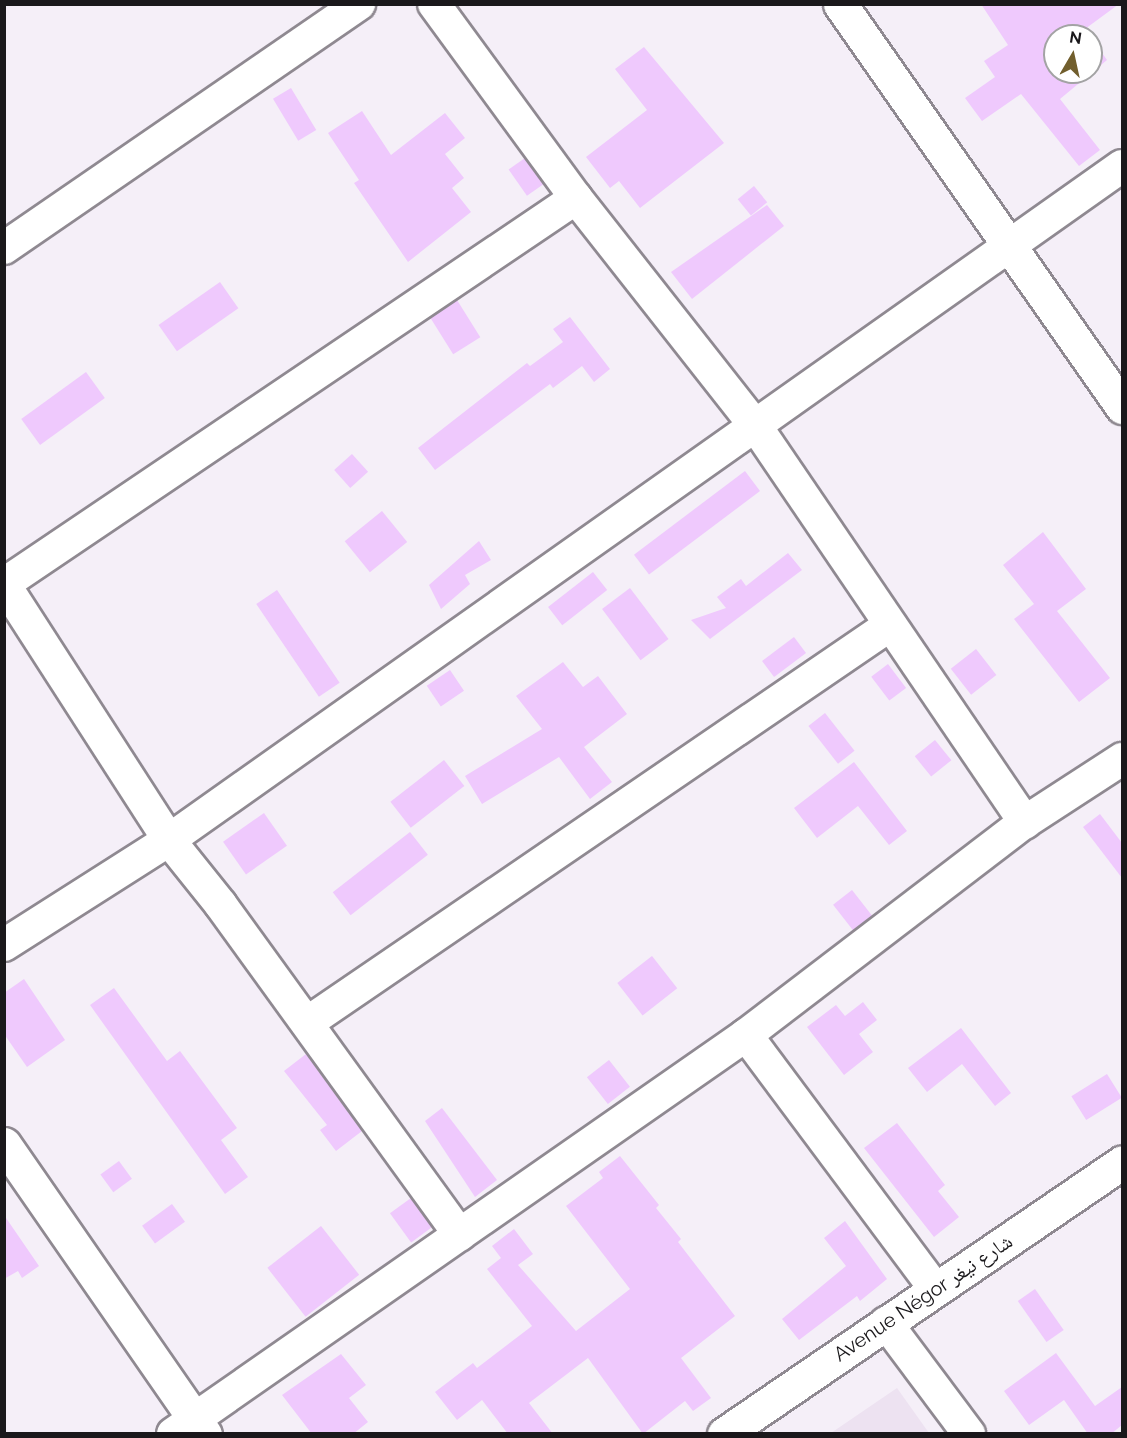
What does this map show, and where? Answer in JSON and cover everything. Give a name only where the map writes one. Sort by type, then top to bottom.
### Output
[{"type":"street","points":[[4,249],[358,4]]},
{"type":"street","points":[[434,4],[576,198],[757,428],[1025,822]]},
{"type":"street","points":[[841,5],[1008,248],[1122,407]]},
{"type":"street","points":[[4,945],[169,840],[757,428],[1122,166]]},
{"type":"street","points":[[460,1235],[307,1023],[169,840],[4,584],[576,198]]},
{"type":"street","points":[[307,1023],[890,625]]},
{"type":"street","points":[[4,1144],[191,1428],[460,1235],[746,1035],[1025,822],[1122,759]]},
{"type":"street","points":[[746,1035],[935,1289]]},
{"type":"street","name":"Avenue Négor شارع نيغر","points":[[724,1434],[1122,1162]]},
{"type":"street","points":[[886,1323],[969,1434]]},
{"type":"shaded area","points":[[897,1388],[929,1433],[831,1433]]},
{"type":"building","points":[[981,4],[1119,4],[1092,24],[1043,24],[1043,84],[1078,84],[1060,99],[1100,150],[1079,166],[1021,94],[982,121],[965,98],[995,77],[984,61],[1008,45]]},
{"type":"building","points":[[644,47],[724,143],[640,208],[619,181],[610,188],[586,157],[647,110],[615,69]]},
{"type":"building","points":[[291,88],[316,130],[298,141],[273,99]]},
{"type":"building","points":[[362,111],[391,155],[445,113],[465,138],[445,154],[464,178],[452,188],[471,212],[408,262],[354,183],[359,180],[328,133]]},
{"type":"building","points":[[525,158],[543,184],[527,196],[509,169]]},
{"type":"building","points":[[754,186],[767,202],[751,216],[738,199]]},
{"type":"building","points":[[767,205],[784,226],[692,299],[671,272]]},
{"type":"building","points":[[220,282],[238,308],[177,351],[159,325]]},
{"type":"building","points":[[457,300],[480,337],[453,354],[430,317]]},
{"type":"building","points":[[570,317],[610,369],[594,382],[582,366],[553,388],[550,384],[435,470],[418,448],[527,363],[530,366],[563,342],[553,329]]},
{"type":"building","points":[[86,372],[105,398],[40,445],[21,419]]},
{"type":"building","points":[[352,454],[368,472],[350,488],[334,470]]},
{"type":"building","points":[[745,471],[760,491],[649,575],[634,555]]},
{"type":"building","points":[[382,511],[407,542],[370,572],[345,541]]},
{"type":"building","points":[[1043,532],[1086,589],[1057,611],[1110,678],[1079,702],[1014,619],[1034,604],[1003,565]]},
{"type":"building","points":[[479,541],[491,560],[465,575],[470,584],[441,609],[429,585]]},
{"type":"building","points":[[788,553],[802,570],[710,639],[691,620],[726,608],[717,597],[741,579],[746,586]]},
{"type":"building","points":[[593,572],[607,590],[562,625],[548,607]]},
{"type":"building","points":[[630,588],[669,639],[641,660],[602,609]]},
{"type":"building","points":[[277,590],[340,683],[319,697],[256,604]]},
{"type":"building","points":[[794,637],[806,653],[774,677],[762,661]]},
{"type":"building","points":[[976,649],[996,675],[971,695],[951,669]]},
{"type":"building","points":[[563,662],[583,687],[598,676],[627,714],[584,747],[612,782],[590,799],[559,757],[482,804],[465,776],[542,729],[516,696]]},
{"type":"building","points":[[888,664],[906,688],[889,701],[871,677]]},
{"type":"building","points":[[450,670],[464,691],[441,706],[427,686]]},
{"type":"building","points":[[825,713],[855,751],[838,764],[808,726]]},
{"type":"building","points":[[935,740],[951,760],[931,777],[915,756]]},
{"type":"building","points":[[444,760],[464,786],[411,828],[390,802]]},
{"type":"building","points":[[854,762],[907,831],[889,845],[858,806],[817,838],[794,808]]},
{"type":"building","points":[[264,813],[287,846],[246,874],[223,842]]},
{"type":"building","points":[[1100,814],[1122,843],[1122,878],[1083,827]]},
{"type":"building","points":[[410,832],[428,855],[351,915],[333,892]]},
{"type":"building","points":[[852,890],[872,916],[853,931],[833,905]]},
{"type":"building","points":[[652,956],[677,988],[643,1015],[617,983]]},
{"type":"building","points":[[24,979],[65,1040],[27,1067],[4,1034],[4,993]]},
{"type":"building","points":[[114,988],[167,1061],[180,1051],[237,1128],[221,1140],[248,1177],[225,1194],[90,1005]]},
{"type":"building","points":[[863,1002],[877,1020],[859,1034],[873,1052],[844,1075],[807,1027],[836,1005],[845,1016]]},
{"type":"building","points":[[961,1028],[1011,1093],[995,1106],[962,1064],[927,1092],[908,1068]]},
{"type":"building","points":[[306,1054],[362,1131],[336,1151],[320,1130],[327,1125],[284,1071]]},
{"type":"building","points":[[609,1060],[630,1087],[608,1104],[587,1077]]},
{"type":"building","points":[[1107,1074],[1122,1098],[1086,1120],[1071,1096]]},
{"type":"building","points":[[442,1108],[497,1180],[475,1197],[425,1121]]},
{"type":"building","points":[[897,1123],[945,1185],[938,1191],[959,1217],[934,1237],[864,1148]]},
{"type":"building","points":[[620,1156],[659,1205],[656,1208],[681,1239],[678,1242],[735,1316],[681,1358],[711,1398],[693,1411],[685,1401],[643,1434],[588,1358],[529,1403],[553,1434],[508,1434],[482,1400],[457,1420],[435,1392],[473,1363],[477,1368],[532,1326],[487,1269],[501,1258],[492,1246],[514,1229],[533,1254],[518,1265],[576,1331],[630,1289],[566,1206],[603,1178],[599,1172]]},
{"type":"building","points":[[119,1161],[132,1179],[113,1192],[100,1175]]},
{"type":"building","points":[[411,1198],[432,1227],[411,1242],[390,1213]]},
{"type":"building","points":[[172,1204],[185,1222],[155,1244],[142,1226]]},
{"type":"building","points":[[4,1215],[39,1266],[22,1278],[18,1271],[4,1279]]},
{"type":"building","points":[[845,1221],[887,1279],[860,1301],[857,1296],[799,1340],[782,1319],[846,1266],[824,1238]]},
{"type":"building","points":[[321,1226],[359,1275],[306,1317],[267,1268]]},
{"type":"building","points":[[1035,1289],[1064,1330],[1046,1342],[1018,1301]]},
{"type":"building","points":[[1056,1353],[1095,1406],[1122,1387],[1122,1425],[1111,1434],[1088,1434],[1064,1400],[1029,1425],[1004,1391]]},
{"type":"building","points":[[341,1354],[366,1385],[349,1398],[368,1422],[353,1434],[312,1434],[282,1395]]}]
